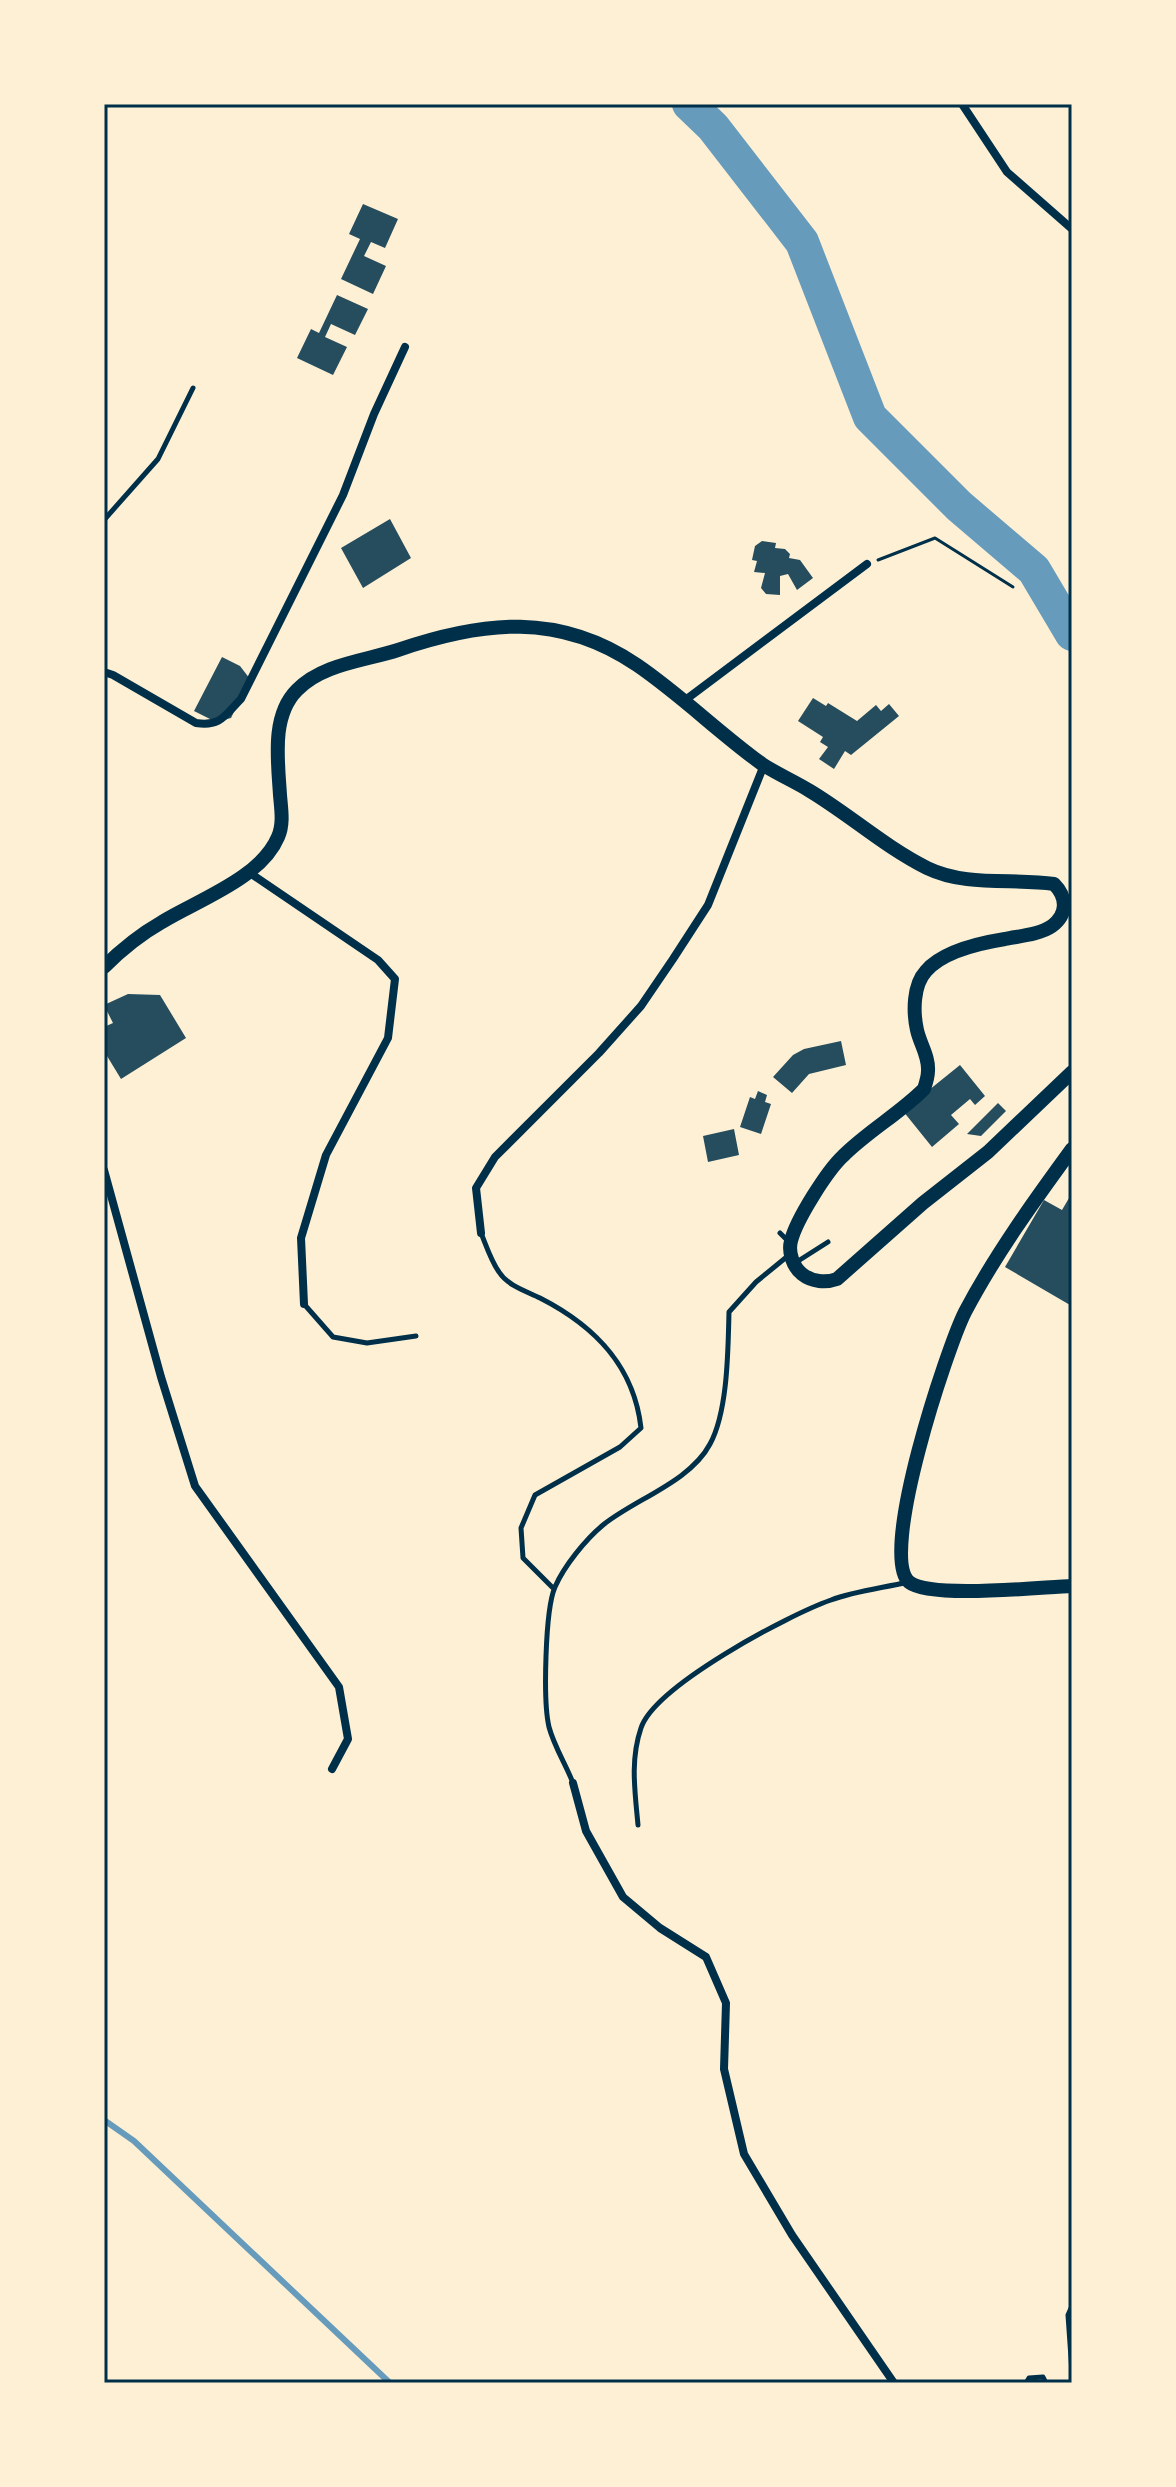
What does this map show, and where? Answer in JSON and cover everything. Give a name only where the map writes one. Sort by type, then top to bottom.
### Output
[{"type":"street","points":[[962,104],[1007,172],[1072,229]]},
{"type":"street","points":[[104,672],[196,723],[212,725],[241,699],[343,495],[374,414],[405,347]]},
{"type":"street","points":[[684,701],[867,564]]},
{"type":"street","points":[[104,967],[157,924],[250,873],[267,854],[279,836],[282,816],[279,727],[284,706],[317,673],[458,632],[507,625],[563,631],[636,664],[764,765],[811,791],[889,846],[930,870],[958,878],[1054,884],[1064,899],[1064,908],[1052,925],[1029,935],[997,940],[958,952],[925,971],[917,986],[915,1014],[928,1070],[924,1089],[839,1159],[813,1197],[789,1248],[803,1275],[819,1281],[837,1279],[923,1203],[988,1152],[1072,1072]]},
{"type":"street","points":[[481,1233],[476,1188],[495,1157],[599,1053],[641,1006],[665,971],[708,905],[764,765]]},
{"type":"street","points":[[250,873],[378,960],[395,979],[388,1038],[326,1155],[301,1238],[304,1304]]},
{"type":"street","points":[[1072,1149],[1008,1240],[964,1314],[931,1404],[905,1513],[900,1556],[902,1571],[909,1582],[937,1592],[1072,1586]]},
{"type":"street","points":[[104,1170],[161,1377],[195,1486],[339,1687],[348,1739],[332,1769]]},
{"type":"street","points":[[573,1783],[586,1831],[623,1897],[660,1928],[706,1957],[726,2003],[724,2069],[744,2154],[792,2235],[894,2383]]},
{"type":"lane","points":[[104,520],[158,459],[193,388]]},
{"type":"lane","points":[[481,1233],[499,1274],[518,1289],[542,1299],[581,1324],[608,1349],[627,1374],[638,1404],[641,1428],[631,1438],[535,1495],[521,1528],[523,1558],[554,1589]]},
{"type":"lane","points":[[573,1783],[549,1726],[545,1648],[554,1589],[577,1554],[603,1525],[694,1464],[710,1444],[721,1409],[728,1361],[729,1312],[789,1248],[828,1242]]},
{"type":"lane","points":[[304,1304],[333,1337],[367,1343],[416,1336]]},
{"type":"lane","points":[[638,1825],[633,1768],[641,1726],[654,1705],[736,1645],[831,1599],[909,1582]]},
{"type":"lane","points":[[1072,2306],[1068,2315],[1072,2372]]},
{"type":"lane","points":[[1026,2383],[1029,2378],[1043,2377],[1046,2383]]},
{"type":"path","points":[[867,564],[935,538],[1013,587]]},
{"type":"building","points":[[363,204],[398,219],[385,248],[371,242],[364,256],[386,266],[373,294],[341,279],[360,239],[349,234]]},
{"type":"building","points":[[337,295],[368,309],[355,335],[331,324],[325,337],[347,347],[333,375],[297,358],[311,329],[319,333]]},
{"type":"building","points":[[390,519],[411,558],[363,588],[341,548]]},
{"type":"building","points":[[762,541],[776,543],[775,548],[785,549],[790,554],[789,558],[800,560],[813,578],[797,590],[788,574],[780,576],[780,595],[766,594],[761,588],[765,573],[754,572],[757,561],[752,560],[755,546]]},
{"type":"building","points":[[222,657],[240,666],[250,679],[231,718],[216,722],[194,711]]},
{"type":"building","points":[[813,698],[826,706],[828,703],[857,721],[876,705],[881,711],[889,704],[899,716],[851,755],[845,751],[834,769],[819,759],[828,747],[820,742],[823,737],[798,721]]},
{"type":"building","points":[[128,994],[160,995],[186,1038],[121,1079],[104,1051],[104,1027],[113,1023],[104,1005]]},
{"type":"building","points":[[841,1041],[846,1065],[809,1074],[792,1093],[773,1077],[793,1055],[804,1049]]},
{"type":"building","points":[[960,1065],[985,1096],[975,1105],[970,1099],[951,1115],[959,1124],[932,1147],[903,1111]]},
{"type":"building","points":[[758,1091],[767,1095],[765,1102],[771,1104],[761,1134],[740,1127],[750,1097],[755,1099]]},
{"type":"building","points":[[998,1103],[1006,1111],[981,1136],[967,1134]]},
{"type":"building","points":[[734,1129],[739,1155],[708,1162],[703,1136]]},
{"type":"building","points":[[1072,1193],[1070,1305],[1005,1267],[1044,1200],[1062,1210]]},
{"type":"waterway","points":[[689,104],[713,127],[802,242],[870,417],[959,506],[1034,570],[1072,634]]},
{"type":"waterway","points":[[104,2120],[134,2141],[390,2383]]}]
